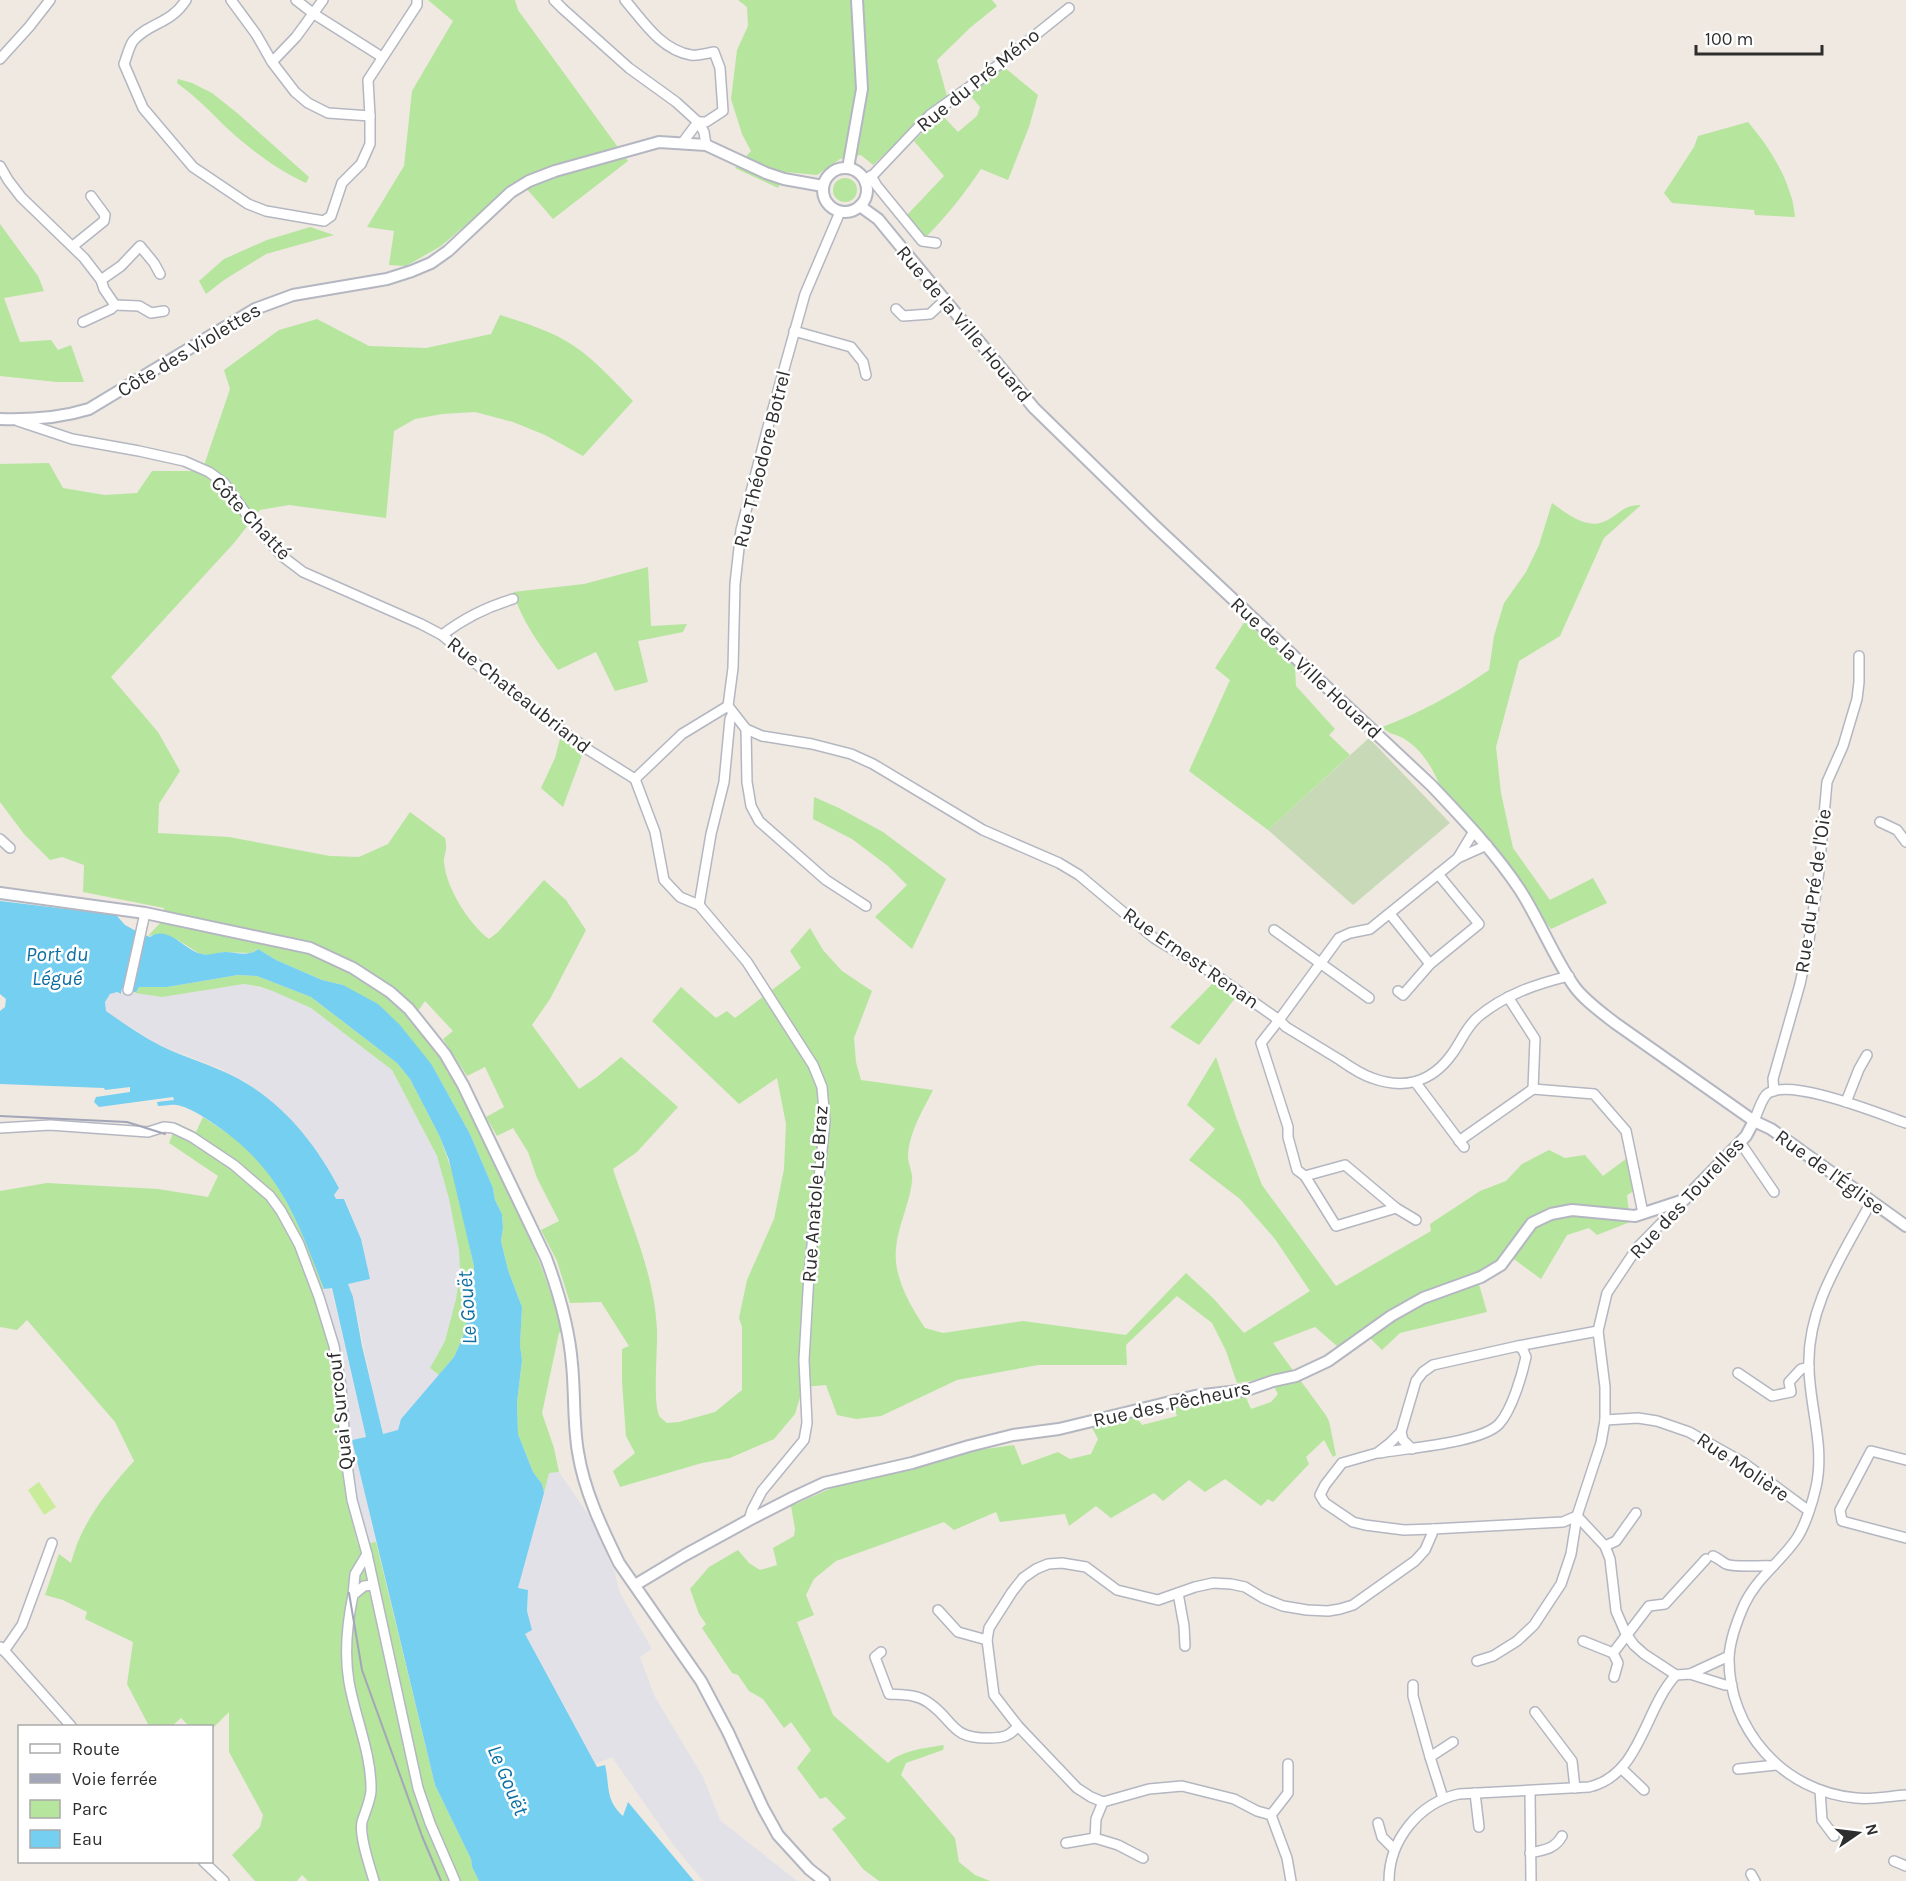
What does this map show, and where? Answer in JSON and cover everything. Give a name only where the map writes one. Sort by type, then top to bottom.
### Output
[{"type":"street","points":[[0,59],[50,0]]},
{"type":"street","points":[[186,0],[172,17],[142,32],[132,43],[124,64],[143,108],[193,167],[234,196],[266,211],[324,221],[331,216],[342,183],[361,164],[370,144],[368,81],[417,4],[417,0]]},
{"type":"street","points":[[231,0],[256,34],[272,62],[295,92],[308,103],[328,113],[370,116]]},
{"type":"street","points":[[296,0],[382,57]]},
{"type":"street","points":[[272,62],[296,37],[323,0]]},
{"type":"street","points":[[555,0],[629,68],[676,102],[698,122],[704,132],[706,145]]},
{"type":"street","points":[[625,0],[651,32],[673,49],[692,55],[714,52],[720,68],[723,111],[706,122],[698,122]]},
{"type":"street","points":[[848,168],[862,89],[857,0]]},
{"type":"street","name":"Rue du Pré Méno","points":[[868,178],[930,115],[982,78],[1069,8]]},
{"type":"street","points":[[683,142],[698,122]]},
{"type":"street","name":"Côte des Violettes","points":[[0,419],[15,420],[71,415],[89,409],[268,303],[293,295],[387,279],[431,263],[448,251],[511,192],[555,171],[659,142],[683,142],[706,145],[784,179],[823,186]]},
{"type":"street","points":[[0,166],[21,197],[73,246],[101,279],[104,289],[115,305]]},
{"type":"street","points":[[868,178],[867,193],[860,206],[847,212],[840,212],[828,205],[824,199],[823,186],[830,173],[841,168],[855,170],[868,178],[877,186],[922,241],[936,243]]},
{"type":"street","points":[[73,246],[104,221],[105,215],[91,196]]},
{"type":"street","name":"Rue de la Ville Houard","points":[[860,206],[878,219],[1034,408],[1154,525],[1432,786],[1487,845],[1520,890],[1575,987],[1615,1023],[1754,1121]]},
{"type":"street","name":"Rue Théodore Botrel","points":[[731,709],[735,584],[741,530],[794,331],[806,294],[840,212]]},
{"type":"street","points":[[101,279],[121,266],[140,246],[160,274]]},
{"type":"street","points":[[896,309],[903,316],[930,314],[945,300]]},
{"type":"street","points":[[83,322],[115,305],[139,306],[151,313],[164,310]]},
{"type":"street","points":[[794,331],[851,347],[863,362],[866,375]]},
{"type":"street","name":"Côte Chatté","points":[[15,420],[72,439],[183,461],[209,472],[224,483],[250,519],[282,556],[303,572],[442,635]]},
{"type":"street","name":"Rue Chateaubriand","points":[[513,599],[486,608],[458,622],[442,635],[493,678],[587,749],[635,779]]},
{"type":"street","name":"Rue du Pré de l'Oie","points":[[1754,1121],[1766,1095],[1774,1091],[1773,1079],[1800,984],[1819,871],[1827,782],[1843,746],[1857,699],[1859,656]]},
{"type":"street","points":[[731,709],[746,729],[747,782],[751,806],[759,821],[826,880],[866,906]]},
{"type":"street","points":[[635,779],[682,734],[731,709]]},
{"type":"street","points":[[699,906],[711,834],[724,782],[731,709]]},
{"type":"street","name":"Rue Ernest Renan","points":[[746,729],[762,736],[812,744],[866,760],[983,830],[998,838],[1038,852],[1079,875],[1154,938],[1222,980],[1286,1027],[1364,1075],[1391,1083],[1416,1083]]},
{"type":"street","name":"Rue Anatole Le Braz","points":[[635,779],[655,832],[664,880],[680,897],[699,906],[747,962],[813,1065],[822,1087],[825,1121],[806,1317],[804,1360],[808,1407],[804,1440],[762,1491],[749,1520]]},
{"type":"street","points":[[1880,822],[1897,830],[1906,842]]},
{"type":"street","points":[[1458,858],[1474,831]]},
{"type":"street","points":[[0,839],[10,848]]},
{"type":"street","points":[[1396,1208],[1336,1226],[1305,1176],[1297,1170],[1288,1137],[1288,1127],[1261,1042],[1339,938],[1370,929],[1458,858],[1487,845]]},
{"type":"street","points":[[1398,991],[1403,995],[1430,963],[1479,924],[1438,874]]},
{"type":"street","points":[[0,893],[145,913],[310,948],[332,956],[353,968],[397,998],[427,1029],[445,1054],[473,1106],[554,1277],[570,1341],[575,1432],[582,1468],[609,1542],[619,1563],[701,1681],[778,1835],[809,1869],[824,1881]]},
{"type":"street","points":[[128,990],[145,913]]},
{"type":"street","points":[[1390,914],[1430,963]]},
{"type":"street","points":[[1274,930],[1369,998]]},
{"type":"street","points":[[1569,976],[1531,987],[1508,997],[1477,1018],[1441,1067],[1416,1083],[1462,1144],[1533,1089],[1594,1094],[1626,1131],[1643,1213]]},
{"type":"street","points":[[1508,997],[1535,1039],[1533,1089]]},
{"type":"street","points":[[1846,1102],[1867,1055]]},
{"type":"street","points":[[1774,1091],[1814,1093],[1906,1123]]},
{"type":"street","name":"Rue des Tourelles","points":[[1478,1661],[1493,1656],[1517,1641],[1534,1624],[1561,1584],[1571,1554],[1577,1516],[1601,1443],[1605,1420],[1605,1386],[1598,1331],[1607,1293],[1636,1248],[1746,1136],[1754,1121]]},
{"type":"street","name":"Rue de l'Église","points":[[1754,1121],[1771,1129],[1906,1227]]},
{"type":"street","name":"Quai Surcouf","points":[[0,1128],[50,1125],[147,1132],[164,1127],[173,1128],[192,1137],[234,1165],[270,1196],[281,1211],[299,1244],[332,1339],[341,1386],[352,1500],[367,1554],[418,1788],[455,1881]]},
{"type":"street","points":[[1740,1142],[1774,1192]]},
{"type":"street","points":[[1305,1176],[1345,1164],[1396,1208],[1416,1220]]},
{"type":"street","name":"Rue des Pêcheurs","points":[[635,1585],[749,1520],[794,1497],[836,1480],[912,1463],[1013,1436],[1059,1429],[1195,1396],[1247,1390],[1296,1376],[1328,1361],[1391,1316],[1423,1298],[1481,1277],[1501,1265],[1532,1223],[1551,1214],[1572,1210],[1635,1216],[1684,1200]]},
{"type":"street","points":[[1871,1202],[1824,1290],[1814,1317],[1809,1347],[1809,1367],[1819,1455],[1816,1488],[1798,1537],[1756,1584],[1745,1604],[1736,1627],[1729,1656],[1732,1685],[1739,1711],[1758,1747],[1776,1765],[1801,1782],[1820,1790],[1857,1799],[1906,1795]]},
{"type":"street","points":[[1377,1453],[1401,1432],[1416,1381],[1433,1365],[1598,1331]]},
{"type":"street","points":[[1548,1340],[1534,1348],[1527,1357],[1514,1399],[1498,1425],[1483,1434],[1412,1449],[1377,1453],[1342,1463],[1320,1495],[1325,1503],[1353,1522],[1365,1526],[1404,1530],[1563,1522],[1577,1516],[1605,1546],[1610,1559],[1616,1611],[1626,1634],[1634,1645],[1677,1675],[1690,1674],[1729,1656]]},
{"type":"street","points":[[1518,1346],[1527,1357]]},
{"type":"street","points":[[1738,1373],[1772,1395],[1791,1392],[1790,1382],[1801,1369],[1809,1367]]},
{"type":"street","name":"Rue Molière","points":[[1605,1420],[1638,1418],[1657,1420],[1689,1432],[1744,1463],[1809,1510]]},
{"type":"street","points":[[1401,1432],[1403,1440],[1412,1449]]},
{"type":"street","points":[[1906,1460],[1870,1451],[1840,1510],[1842,1521],[1906,1538]]},
{"type":"street","points":[[1605,1546],[1616,1541],[1636,1513]]},
{"type":"street","points":[[1271,1815],[1257,1811],[1234,1799],[1182,1786],[1149,1789],[1103,1802],[1077,1788],[1018,1726],[994,1695],[987,1640],[989,1628],[1023,1578],[1048,1564],[1062,1563],[1086,1567],[1117,1590],[1158,1600],[1213,1583],[1245,1587],[1283,1606],[1307,1610],[1340,1609],[1353,1605],[1415,1562],[1425,1550],[1433,1529]]},
{"type":"street","points":[[52,1543],[22,1625],[2,1649],[70,1725]]},
{"type":"street","points":[[367,1554],[355,1575],[346,1647],[349,1683],[367,1758],[371,1791],[361,1824],[365,1851],[374,1881]]},
{"type":"street","points":[[1613,1653],[1649,1606],[1665,1604],[1710,1557],[1737,1567],[1754,1564],[1773,1566]]},
{"type":"street","points":[[353,1595],[364,1586],[373,1585]]},
{"type":"street","points":[[1178,1593],[1185,1646]]},
{"type":"street","points":[[938,1610],[958,1632],[987,1640]]},
{"type":"street","points":[[1583,1641],[1613,1653],[1618,1664],[1614,1677]]},
{"type":"street","points":[[881,1652],[875,1657],[889,1694],[916,1695],[930,1703],[963,1735],[978,1739],[997,1738],[1012,1733],[1018,1726]]},
{"type":"street","points":[[1690,1674],[1732,1685]]},
{"type":"street","points":[[1389,1881],[1394,1849],[1404,1832],[1429,1806],[1443,1798],[1476,1793],[1601,1785],[1622,1769],[1666,1685],[1677,1675]]},
{"type":"street","points":[[1413,1685],[1413,1696],[1443,1798]]},
{"type":"street","points":[[1535,1712],[1572,1761],[1575,1788]]},
{"type":"street","points":[[1430,1757],[1454,1742]]},
{"type":"street","points":[[1271,1815],[1288,1793],[1287,1764]]},
{"type":"street","points":[[1738,1769],[1776,1765]]},
{"type":"street","points":[[1622,1769],[1644,1790]]},
{"type":"street","points":[[1820,1790],[1822,1820],[1834,1836]]},
{"type":"street","points":[[1530,1791],[1531,1881]]},
{"type":"street","points":[[1476,1793],[1479,1827]]},
{"type":"street","points":[[1095,1838],[1096,1819],[1103,1802]]},
{"type":"street","points":[[1271,1815],[1287,1858],[1292,1881]]},
{"type":"street","points":[[1378,1824],[1382,1837],[1394,1849]]},
{"type":"street","points":[[1530,1853],[1549,1849],[1558,1844],[1562,1836]]},
{"type":"street","points":[[1066,1842],[1095,1838],[1118,1845],[1143,1858]]},
{"type":"street","points":[[1894,1861],[1906,1866]]},
{"type":"street","points":[[205,1863],[224,1881]]},
{"type":"shaded area","points":[[244,984],[275,991],[311,1008],[392,1070],[437,1156],[449,1199],[459,1250],[460,1273],[445,1341],[430,1368],[439,1375],[401,1419],[398,1431],[382,1434],[353,1297],[348,1284],[361,1239],[345,1199],[336,1199],[334,1195],[339,1187],[319,1154],[294,1123],[250,1085],[219,1068],[161,1046],[114,1017],[106,1011],[104,1006],[107,997],[114,992],[121,994],[133,992],[162,997]]},
{"type":"shaded area","points":[[331,1287],[366,1437],[353,1440],[376,1542],[358,1546],[348,1505],[316,1293]]},
{"type":"shaded area","points":[[559,1472],[592,1520],[614,1570],[620,1593],[652,1649],[640,1657],[655,1697],[703,1777],[720,1820],[797,1881],[703,1881],[672,1843],[612,1757],[596,1764],[525,1634],[531,1630],[527,1611],[528,1591],[518,1588],[549,1473]]},
{"type":"green space","points":[[428,0],[515,0],[518,10],[628,161],[553,219],[519,180],[441,246],[406,266],[389,265],[394,231],[367,227],[404,166],[412,91],[453,21]]},
{"type":"green space","points":[[738,0],[992,0],[997,6],[937,60],[947,96],[873,165],[861,155],[840,159],[817,175],[786,172],[778,188],[735,168],[751,151],[742,134],[731,99],[737,50],[748,26],[747,7]]},
{"type":"green space","points":[[1004,67],[1038,95],[1029,127],[1008,180],[981,169],[926,237],[907,215],[944,176],[914,141],[941,114],[958,132],[977,116],[980,107],[970,95]]},
{"type":"green space","points":[[178,79],[212,93],[236,112],[309,177],[306,183],[275,166],[247,145],[177,83]]},
{"type":"green space","points":[[1748,122],[1778,164],[1787,183],[1795,217],[1755,215],[1754,210],[1672,203],[1664,193],[1694,147],[1698,136]]},
{"type":"green space","points":[[845,178],[854,181],[857,190],[854,199],[845,202],[836,199],[833,190],[836,181]]},
{"type":"green space","points":[[0,224],[38,276],[44,291],[4,298],[20,342],[51,340],[58,350],[71,345],[84,382],[57,382],[0,376]]},
{"type":"green space","points":[[310,227],[334,235],[266,254],[206,294],[199,281],[224,259],[267,240]]},
{"type":"green space","points":[[500,315],[529,324],[574,346],[633,401],[583,456],[545,435],[513,422],[475,412],[442,414],[415,419],[394,431],[386,518],[289,505],[260,510],[234,543],[111,677],[158,732],[180,771],[159,804],[158,833],[229,837],[330,856],[359,857],[388,844],[410,812],[445,838],[444,862],[449,883],[466,915],[489,939],[498,932],[544,880],[566,900],[586,930],[550,999],[532,1025],[579,1089],[621,1057],[678,1107],[637,1152],[613,1169],[651,1287],[657,1329],[656,1401],[660,1417],[667,1423],[715,1412],[742,1390],[742,1327],[739,1318],[747,1280],[774,1219],[784,1169],[786,1124],[777,1078],[739,1104],[652,1021],[681,987],[716,1018],[727,1011],[735,1018],[801,968],[790,951],[810,928],[823,950],[842,971],[872,991],[854,1038],[856,1062],[861,1080],[933,1090],[910,1140],[908,1158],[912,1181],[896,1248],[900,1280],[908,1300],[925,1328],[943,1333],[1023,1321],[1126,1335],[1186,1273],[1213,1298],[1244,1333],[1310,1291],[1275,1239],[1240,1199],[1189,1160],[1215,1129],[1187,1105],[1216,1057],[1262,1185],[1336,1286],[1431,1231],[1430,1224],[1480,1191],[1506,1181],[1522,1164],[1549,1150],[1565,1158],[1585,1155],[1603,1176],[1627,1158],[1634,1191],[1627,1195],[1630,1222],[1597,1235],[1589,1228],[1567,1235],[1541,1279],[1504,1252],[1496,1262],[1476,1274],[1487,1312],[1400,1333],[1382,1350],[1364,1332],[1337,1346],[1315,1327],[1273,1343],[1329,1421],[1336,1455],[1333,1457],[1324,1440],[1306,1457],[1309,1464],[1273,1502],[1268,1499],[1261,1506],[1225,1479],[1205,1492],[1189,1480],[1163,1501],[1154,1493],[1111,1518],[1096,1506],[1069,1526],[1065,1514],[1000,1522],[996,1512],[954,1530],[944,1522],[836,1561],[814,1579],[806,1595],[814,1615],[797,1622],[833,1715],[888,1763],[907,1752],[944,1745],[943,1750],[906,1763],[901,1775],[955,1838],[959,1862],[975,1875],[990,1881],[879,1881],[863,1869],[832,1829],[846,1818],[826,1797],[820,1799],[797,1768],[811,1750],[791,1722],[784,1728],[763,1699],[749,1691],[738,1675],[732,1673],[702,1628],[706,1624],[699,1614],[690,1589],[709,1567],[738,1550],[749,1563],[760,1570],[777,1565],[773,1548],[794,1536],[791,1506],[843,1483],[904,1470],[971,1451],[1014,1445],[1022,1465],[1058,1452],[1070,1459],[1091,1454],[1098,1439],[1091,1426],[1135,1415],[1142,1425],[1177,1416],[1173,1404],[1245,1395],[1251,1409],[1271,1402],[1278,1394],[1269,1378],[1237,1383],[1226,1351],[1212,1323],[1177,1296],[1126,1345],[1127,1365],[1038,1365],[957,1380],[881,1416],[856,1419],[837,1415],[826,1385],[803,1387],[795,1414],[774,1439],[730,1458],[702,1463],[620,1487],[613,1471],[635,1453],[626,1436],[622,1382],[622,1349],[629,1346],[601,1302],[570,1303],[557,1261],[541,1230],[559,1221],[537,1178],[528,1152],[513,1128],[497,1136],[486,1117],[504,1107],[485,1067],[467,1076],[443,1039],[453,1031],[425,1001],[413,1018],[443,1061],[482,1134],[533,1245],[562,1331],[559,1333],[542,1413],[554,1448],[559,1472],[549,1473],[544,1493],[518,1434],[517,1403],[522,1360],[520,1345],[522,1307],[508,1270],[501,1241],[502,1214],[470,1134],[432,1065],[343,985],[322,980],[276,960],[258,949],[251,953],[200,954],[178,940],[161,934],[148,936],[161,922],[164,908],[83,892],[84,865],[62,857],[50,860],[24,834],[0,802],[0,464],[49,463],[63,488],[105,495],[137,493],[152,471],[202,471],[230,389],[224,370],[279,330],[317,319],[369,346],[426,348],[491,334]]},
{"type":"green space","points":[[1552,503],[1580,521],[1595,524],[1611,518],[1628,507],[1641,505],[1604,538],[1560,636],[1519,661],[1496,747],[1501,793],[1513,848],[1550,900],[1593,878],[1607,903],[1551,929],[1442,790],[1422,754],[1403,738],[1382,727],[1437,702],[1489,670],[1494,636],[1504,603],[1526,572],[1539,545]]},
{"type":"green space","points":[[648,567],[651,626],[687,624],[683,632],[638,641],[648,682],[615,691],[596,652],[558,670],[526,623],[513,592],[584,584]]},
{"type":"green space","points":[[1245,621],[1295,666],[1296,686],[1335,729],[1329,735],[1350,755],[1268,830],[1189,771],[1230,680],[1215,668]]},
{"type":"green space","points":[[561,735],[584,750],[563,807],[541,788],[555,758]]},
{"type":"green space","points":[[1369,738],[1450,823],[1353,905],[1268,830]]},
{"type":"green space","points":[[814,797],[883,832],[946,879],[912,949],[875,917],[907,885],[888,866],[852,839],[813,819]]},
{"type":"green space","points":[[238,975],[257,976],[311,997],[397,1063],[410,1079],[439,1135],[455,1179],[474,1266],[470,1305],[463,1337],[454,1357],[439,1375],[430,1368],[445,1341],[456,1299],[460,1273],[459,1250],[449,1199],[437,1156],[392,1070],[311,1008],[261,987],[244,984],[162,997],[135,993],[139,987],[167,987]]},
{"type":"green space","points":[[1221,975],[1238,985],[1236,997],[1199,1045],[1170,1027]]},
{"type":"green space","points":[[203,1117],[238,1141],[268,1173],[280,1190],[300,1228],[324,1289],[316,1293],[335,1370],[348,1505],[358,1545],[376,1542],[435,1785],[471,1859],[479,1881],[308,1881],[302,1875],[297,1881],[255,1881],[232,1855],[260,1827],[263,1815],[229,1752],[229,1712],[213,1728],[213,1725],[188,1725],[181,1718],[173,1725],[148,1725],[127,1684],[133,1642],[85,1619],[87,1612],[63,1600],[45,1595],[59,1554],[71,1563],[81,1534],[96,1508],[134,1461],[115,1422],[27,1320],[17,1330],[0,1327],[0,1191],[47,1183],[158,1189],[208,1197],[218,1176],[169,1143],[177,1123],[196,1132]]},
{"type":"green space","points":[[39,1482],[56,1507],[44,1515],[28,1490]]},
{"type":"water","points":[[0,901],[116,915],[137,934],[125,989],[122,988],[121,994],[117,992],[110,994],[105,1002],[106,1011],[161,1046],[228,1073],[249,1085],[277,1106],[312,1144],[339,1188],[334,1195],[336,1199],[344,1199],[361,1239],[370,1279],[348,1284],[353,1297],[383,1434],[398,1430],[401,1419],[454,1357],[463,1337],[470,1305],[474,1266],[449,1160],[439,1135],[410,1079],[397,1063],[311,997],[257,976],[238,975],[167,987],[139,987],[136,992],[133,992],[145,935],[170,936],[196,952],[205,954],[225,952],[247,954],[258,949],[276,960],[322,980],[343,985],[378,1004],[400,1025],[432,1065],[470,1134],[493,1188],[495,1200],[502,1214],[501,1241],[508,1270],[522,1307],[520,1345],[522,1360],[517,1403],[518,1434],[544,1493],[518,1588],[528,1590],[527,1611],[532,1630],[525,1634],[597,1767],[605,1765],[609,1792],[617,1810],[623,1816],[628,1802],[694,1881],[479,1881],[471,1859],[435,1785],[352,1440],[366,1437],[332,1288],[324,1289],[295,1219],[272,1179],[257,1160],[239,1143],[197,1113],[176,1105],[158,1106],[157,1102],[174,1100],[173,1097],[99,1107],[94,1102],[96,1097],[130,1092],[130,1087],[105,1090],[104,1088],[0,1084],[0,1011],[5,1007],[6,999],[0,994]]},
{"type":"railway","points":[[0,1116],[127,1122],[165,1134]]},
{"type":"railway","points":[[349,1593],[362,1670],[422,1836],[441,1881]]},
{"type":"water label","name":"Port du Légué","points":[[57,966]]},
{"type":"water label","name":"Le Gouët","points":[[467,1308]]},
{"type":"water label","name":"Le Gouët","points":[[508,1780]]}]
